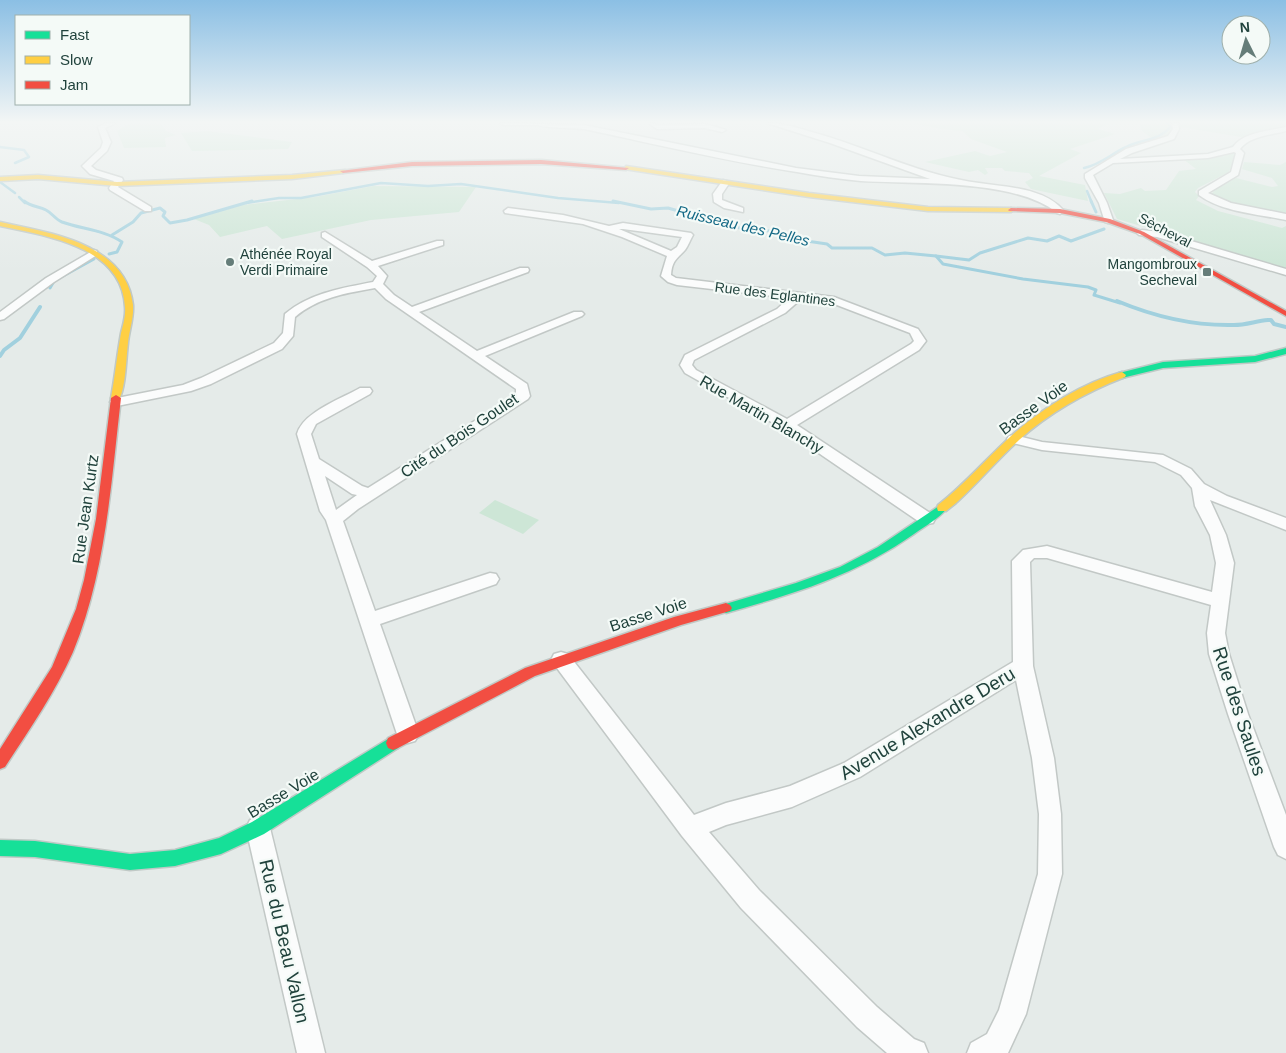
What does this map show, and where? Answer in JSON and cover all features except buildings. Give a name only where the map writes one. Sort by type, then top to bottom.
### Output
[{"type":"main road","name":"Sècheval","points":[[0,178],[38,177],[117,184],[292,177],[337,172]]},
{"type":"main road","name":"Sècheval","points":[[658,172],[840,200],[928,209],[1060,211],[1108,220],[1142,233],[1286,314]]},
{"type":"main road","name":"Rue Jean Kurtz","points":[[0,224],[78,245],[94,253],[113,266],[120,274],[127,288],[129,306],[92,575],[80,617],[64,656],[38,703],[0,762]]},
{"type":"main road","name":"Basse Voie","points":[[0,848],[35,849],[130,862],[175,858],[221,846],[258,828],[408,734],[530,672],[679,620],[759,599],[844,570],[907,534],[962,493],[1014,438],[1068,400],[1092,386],[1124,374],[1163,365],[1254,359],[1286,351]]},
{"type":"street","points":[[93,172],[119,180],[113,188],[148,209]]},
{"type":"street","points":[[813,172],[859,178],[954,182]]},
{"type":"street","points":[[914,172],[954,182],[1025,194],[1053,205],[1060,211]]},
{"type":"street","points":[[1092,172],[1089,174],[1089,178],[1103,203],[1108,220]]},
{"type":"street","points":[[1235,172],[1202,193],[1206,197],[1219,202],[1286,217]]},
{"type":"street","points":[[726,182],[716,196],[717,201],[722,205],[740,210]]},
{"type":"street","points":[[508,211],[556,217],[604,227],[672,255],[681,249],[688,235],[623,226],[604,227]]},
{"type":"street","points":[[1142,233],[1158,234],[1286,272]]},
{"type":"street","points":[[117,402],[186,388],[206,381],[278,346],[287,339],[290,332],[289,316],[296,309],[318,299],[377,284],[382,276],[371,265],[325,235]]},
{"type":"street","points":[[371,265],[440,243]]},
{"type":"street","points":[[0,317],[50,280],[94,253]]},
{"type":"street","name":"Rue des Eglantines","points":[[672,255],[666,271],[666,276],[672,280],[698,285],[830,299],[914,331],[920,341],[915,346],[787,425]]},
{"type":"street","points":[[410,311],[524,270]]},
{"type":"street","points":[[35,279],[50,280]]},
{"type":"street","name":"Cité du Bois Goulet","points":[[334,519],[370,493],[523,396],[522,387],[390,297],[377,284]]},
{"type":"street","name":"Rue Martin Blanchy","points":[[798,296],[782,311],[689,358],[686,365],[691,373],[787,425],[927,519]]},
{"type":"street","points":[[477,355],[578,314]]},
{"type":"street","points":[[366,391],[310,421],[304,434],[328,511],[334,519],[408,734]]},
{"type":"street","points":[[1014,438],[1042,446],[1158,458],[1186,472],[1199,487],[1221,500],[1286,524]]},
{"type":"street","points":[[313,462],[357,490],[370,493]]},
{"type":"street","name":"Rue des Saules","points":[[1199,487],[1203,506],[1218,535],[1225,563],[1216,633],[1220,654],[1238,714],[1286,847]]},
{"type":"street","name":"Avenue Alexandre Deru","points":[[982,1053],[997,1044],[1012,1014],[1050,874],[1050,814],[1043,758],[1023,666],[1021,561],[1024,556],[1032,552],[1047,552],[1220,601]]},
{"type":"street","points":[[368,621],[490,580]]},
{"type":"street","points":[[561,660],[690,828],[750,899],[867,1017],[904,1049],[914,1053]]},
{"type":"street","name":"Avenue Alexandre Deru","points":[[690,828],[726,814],[792,796],[852,770],[1023,666]]},
{"type":"street","name":"Rue du Beau Vallon","points":[[258,828],[312,1053]]},
{"type":"green space","points":[[1019,172],[1046,172],[1039,176],[1085,185],[1088,201],[1031,189],[1025,182],[1033,178],[1029,173]]},
{"type":"green space","points":[[1178,172],[1229,172],[1198,188],[1195,192],[1199,196],[1196,200],[1218,211],[1282,228],[1286,226],[1286,268],[1117,219],[1104,193],[1120,194],[1141,188],[1145,191],[1166,190]]},
{"type":"green space","points":[[1252,172],[1286,172],[1286,215],[1227,202],[1210,196],[1216,188],[1236,178],[1272,187],[1278,186],[1272,178]]},
{"type":"green space","points":[[373,186],[476,187],[459,212],[371,220],[282,239],[267,226],[220,237],[209,225],[194,219],[242,205],[315,197]]},
{"type":"green space","points":[[495,500],[539,520],[523,534],[479,513]]},
{"type":"waterway","points":[[0,182],[15,193]]},
{"type":"waterway","name":"Ruisseau des Pelles","points":[[246,203],[279,198],[301,198],[381,183],[428,186],[461,184],[558,198],[619,203]]},
{"type":"waterway","points":[[1087,191],[1092,203]]},
{"type":"waterway","points":[[19,197],[25,203]]},
{"type":"waterway","points":[[24,201],[46,210],[62,222],[101,232],[122,242],[117,252],[109,254]]},
{"type":"waterway","name":"Ruisseau des Pelles","points":[[112,235],[133,222],[141,213],[160,208],[165,212],[163,216],[170,223],[187,220],[252,201]]},
{"type":"waterway","name":"Ruisseau des Pelles","points":[[613,201],[651,209],[668,208],[696,216],[730,220],[739,228],[779,232],[800,240],[827,244],[832,248],[872,248],[885,255],[905,253],[936,256]]},
{"type":"waterway","points":[[1091,201],[1096,212]]},
{"type":"waterway","points":[[936,256],[969,260],[980,253],[1028,238],[1047,241],[1059,236],[1071,241],[1104,229]]},
{"type":"waterway","name":"Ruisseau des Pelles","points":[[936,256],[943,264],[1023,279],[1088,287],[1096,290],[1094,295],[1120,303]]},
{"type":"waterway","points":[[50,288],[54,281],[94,259]]},
{"type":"waterway","name":"Ruisseau des Pelles","points":[[1117,301],[1145,311],[1189,322],[1234,325],[1271,320],[1274,324],[1286,327]]},
{"type":"waterway","points":[[0,356],[4,350],[20,338],[40,307]]},
{"type":"traffic: fast","points":[[1122,375],[1163,365],[1255,359],[1286,351]]},
{"type":"traffic: fast","points":[[726,608],[801,587],[857,564],[907,534],[942,508]]},
{"type":"traffic: fast","points":[[0,848],[35,849],[130,862],[175,858],[221,846],[258,828],[393,743]]},
{"type":"traffic: slow","points":[[0,179],[38,177],[117,184],[292,177],[333,172]]},
{"type":"traffic: slow","points":[[654,172],[809,195],[928,209],[1011,210]]},
{"type":"traffic: slow","points":[[0,224],[39,233],[81,246],[100,256],[115,269],[125,285],[129,306],[116,398]]},
{"type":"traffic: slow","points":[[942,508],[961,492],[1014,439],[1038,419],[1079,394],[1122,375]]},
{"type":"traffic: jam","points":[[1011,210],[1060,211],[1108,220],[1142,233],[1286,314]]},
{"type":"traffic: jam","points":[[0,762],[57,670],[82,609],[90,580],[101,519],[116,398]]},
{"type":"traffic: jam","points":[[393,743],[530,672],[679,620],[726,608]]},
{"type":"place","name":"Athénée Royal Verdi Primaire","points":[[230,262]]},
{"type":"place","name":"Mangombroux Secheval","points":[[1207,272]]}]
